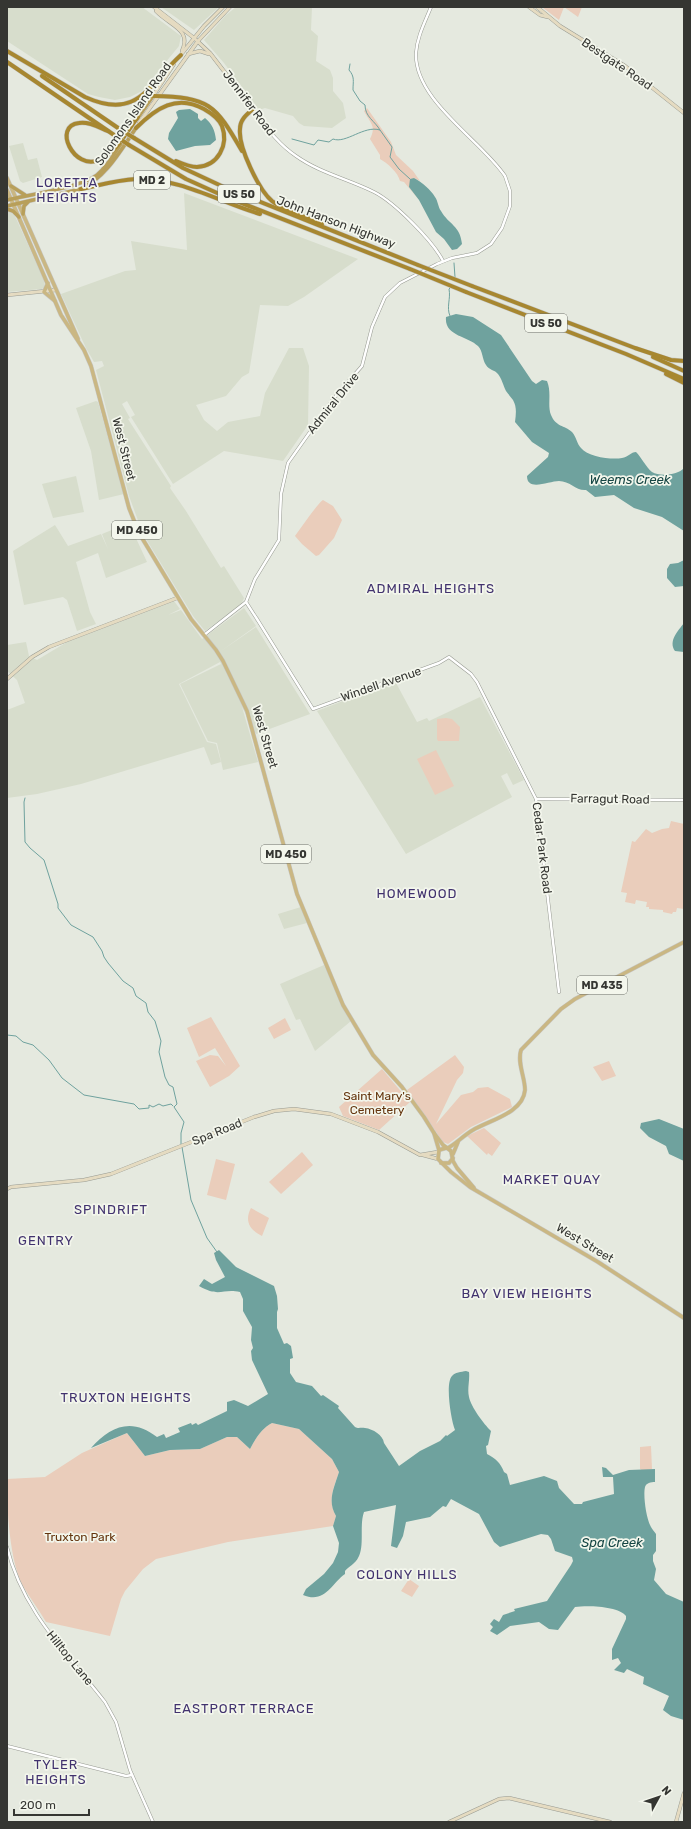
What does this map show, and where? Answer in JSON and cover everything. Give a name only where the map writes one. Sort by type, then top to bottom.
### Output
[{"type":"highway","points":[[7,52],[85,98],[98,103],[110,104],[127,103],[139,98],[181,55]]},
{"type":"highway","name":"John Hanson Highway","points":[[7,52],[121,130],[207,180],[418,265],[635,348]]},
{"type":"highway","name":"John Hanson Highway","points":[[7,62],[129,145],[169,170],[203,187],[290,224],[410,269],[626,354]]},
{"type":"highway","points":[[7,65],[23,72]]},
{"type":"highway","points":[[155,96],[189,98],[213,109],[225,121],[252,169]]},
{"type":"highway","name":"Solomons Island Road","points":[[9,199],[83,182],[98,175],[112,158],[138,117],[155,96]]},
{"type":"highway","points":[[134,138],[183,164],[197,167],[207,164],[216,158],[220,153],[224,142],[223,130],[218,120],[208,111],[192,104],[178,103],[164,106],[152,113],[136,128]]},
{"type":"highway","points":[[253,109],[244,117],[240,129],[242,146],[260,187],[269,198],[277,204],[350,238]]},
{"type":"highway","points":[[108,131],[90,124],[80,123],[70,127],[66,139],[70,148],[80,158],[88,161],[98,161],[111,151],[138,117]]},
{"type":"highway","name":"Solomons Island Road","points":[[7,208],[81,189],[105,173],[136,128]]},
{"type":"highway","name":"MD 2","points":[[81,189],[126,180],[158,181],[193,189],[247,210],[290,224]]},
{"type":"highway","points":[[11,186],[26,195]]},
{"type":"highway","points":[[23,214],[24,206],[30,201]]},
{"type":"highway","points":[[7,208],[19,217]]},
{"type":"highway","points":[[635,348],[672,360],[684,361]]},
{"type":"highway","name":"US 50","points":[[635,348],[684,371]]},
{"type":"highway","points":[[626,354],[684,383]]},
{"type":"highway","name":"US 50","points":[[626,354],[684,379]]},
{"type":"main road","name":"Jennifer Road","points":[[154,7],[198,41],[212,55],[253,109]]},
{"type":"main road","points":[[154,7],[185,36],[185,44],[181,55]]},
{"type":"main road","name":"Solomons Island Road","points":[[136,128],[181,55],[194,38],[223,7]]},
{"type":"main road","name":"Solomons Island Road","points":[[155,96],[198,41],[230,7]]},
{"type":"main road","name":"Bestgate Road","points":[[529,7],[540,15],[548,17]]},
{"type":"main road","name":"Bestgate Road","points":[[537,7],[548,17],[637,76],[684,113]]},
{"type":"main road","points":[[188,54],[202,51],[212,55]]},
{"type":"main road","name":"West Street","points":[[7,178],[42,257],[54,291],[94,374],[134,522],[154,560],[177,598],[223,661],[247,711],[297,894],[344,1005],[373,1055],[405,1091],[434,1134],[447,1148]]},
{"type":"main road","name":"West Street","points":[[7,190],[9,199],[14,205],[48,282],[54,291],[56,303],[72,333],[80,344]]},
{"type":"main road","points":[[34,251],[42,257]]},
{"type":"main road","points":[[44,292],[48,282]]},
{"type":"main road","points":[[7,295],[54,291]]},
{"type":"main road","points":[[44,292],[56,303]]},
{"type":"main road","points":[[7,679],[32,657],[49,647],[177,598]]},
{"type":"main road","name":"MD 435","points":[[447,1148],[472,1130],[512,1110],[519,1104],[525,1089],[520,1058],[521,1050],[562,1008],[575,999],[684,942]]},
{"type":"main road","name":"Spa Road","points":[[7,1189],[11,1187],[96,1178],[111,1174],[180,1148],[260,1115],[274,1111],[299,1108],[342,1117],[378,1132],[414,1152],[438,1159]]},
{"type":"main road","name":"West Street","points":[[434,1134],[439,1151]]},
{"type":"main road","points":[[441,1163],[449,1163],[458,1141]]},
{"type":"main road","points":[[423,1155],[447,1148]]},
{"type":"main road","name":"MD 450","points":[[447,1148],[453,1156]]},
{"type":"main road","name":"MD 450","points":[[439,1151],[438,1159],[441,1163]]},
{"type":"main road","name":"West Street","points":[[453,1156],[457,1168],[474,1188]]},
{"type":"main road","name":"West Street","points":[[441,1163],[470,1187],[474,1188],[510,1212],[598,1262],[684,1318]]},
{"type":"main road","points":[[676,1822],[684,1793]]},
{"type":"main road","points":[[449,1822],[499,1799],[509,1798],[610,1822]]},
{"type":"street","name":"Admiral Drive","points":[[204,636],[246,602],[255,579],[279,540],[281,489],[289,460],[334,398],[360,369],[364,360],[372,327],[387,294],[400,283],[443,261],[477,253],[491,244],[500,232],[507,215],[511,196],[508,183],[503,173],[430,95],[420,77],[416,58],[417,47],[431,7]]},
{"type":"street","name":"Jennifer Road","points":[[253,109],[274,137],[297,156],[315,167],[372,191],[385,199],[434,246],[443,261]]},
{"type":"street","name":"Windell Avenue","points":[[246,602],[313,709],[439,664],[449,658]]},
{"type":"street","name":"Cedar Park Road","points":[[449,658],[471,674],[477,682],[536,799],[559,992]]},
{"type":"street","name":"Farragut Road","points":[[536,799],[684,800]]},
{"type":"street","name":"Hilltop Lane","points":[[7,1547],[15,1576],[32,1609],[112,1713],[119,1728],[130,1770],[153,1822]]},
{"type":"street","points":[[7,1746],[126,1776],[132,1775]]},
{"type":"shaded area","points":[[7,7],[142,7],[181,36],[179,46],[142,91],[130,97],[115,100],[88,94],[7,41]]},
{"type":"shaded area","points":[[161,7],[219,7],[194,30]]},
{"type":"shaded area","points":[[236,7],[312,7],[311,30],[318,36],[316,61],[330,70],[333,78],[333,91],[343,103],[346,118],[332,128],[304,126],[293,116],[265,108],[259,110],[224,63],[204,40],[226,15]]},
{"type":"shaded area","points":[[23,143],[28,160],[37,158],[42,177],[23,183],[20,181],[9,146]]},
{"type":"shaded area","points":[[184,193],[358,259],[304,297],[288,306],[260,305],[249,373],[242,377],[226,396],[196,405],[204,420],[217,431],[228,422],[260,416],[265,393],[289,348],[303,348],[309,366],[308,425],[283,461],[224,451],[173,484],[131,417],[135,415],[127,401],[122,404],[130,418],[128,419],[171,486],[170,488],[221,568],[224,566],[244,598],[241,605],[205,631],[193,616],[143,534],[129,496],[96,370],[104,366],[102,361],[94,362],[61,294],[125,271],[136,270],[131,241],[187,250]]},
{"type":"shaded area","points":[[7,211],[14,214],[44,280],[45,287],[42,289],[7,292]]},
{"type":"shaded area","points":[[96,401],[98,402],[124,494],[99,500],[91,451],[76,408]]},
{"type":"shaded area","points":[[76,476],[84,512],[53,518],[42,484]]},
{"type":"shaded area","points":[[129,523],[147,562],[106,578],[98,553],[76,562],[90,612],[96,624],[77,631],[67,600],[63,597],[24,605],[13,551],[55,525],[68,546],[101,534],[108,549],[102,534]]},
{"type":"shaded area","points":[[174,601],[180,609],[168,615],[181,610],[202,639],[244,608],[256,626],[221,651],[256,627],[310,714],[256,734],[242,707],[258,762],[223,770],[217,743],[208,741],[180,684],[221,664],[220,662],[179,684],[207,742],[216,744],[221,762],[211,765],[204,747],[81,784],[37,794],[7,798],[7,710],[25,703],[17,680],[7,671],[7,645],[26,642],[29,656],[37,660],[67,642]]},
{"type":"shaded area","points":[[395,681],[417,722],[427,718],[429,721],[480,697],[524,780],[513,785],[507,773],[501,776],[512,797],[406,854],[317,711]]},
{"type":"shaded area","points":[[301,907],[307,923],[284,929],[278,914]]},
{"type":"shaded area","points":[[324,965],[351,1021],[315,1051],[300,1019],[296,1020],[280,984]]},
{"type":"green space","points":[[542,7],[564,7],[559,20]]},
{"type":"green space","points":[[564,7],[582,7],[578,17]]},
{"type":"green space","points":[[367,108],[391,142],[396,155],[413,171],[420,181],[414,178],[409,187],[419,200],[404,182],[400,181],[392,168],[380,159],[380,155],[370,139],[373,128],[364,111]]},
{"type":"green space","points":[[323,500],[333,506],[342,520],[334,538],[319,555],[316,556],[295,536]]},
{"type":"green space","points":[[437,719],[452,719],[460,727],[459,741],[438,741]]},
{"type":"green space","points":[[436,750],[454,786],[435,795],[417,759]]},
{"type":"green space","points":[[671,821],[684,824],[684,909],[677,908],[676,912],[673,912],[672,914],[663,912],[663,910],[649,909],[649,907],[646,907],[647,902],[636,900],[635,904],[625,902],[627,893],[621,892],[632,841],[635,842],[646,829],[652,833],[669,828]]},
{"type":"green space","points":[[211,1017],[240,1066],[229,1076],[210,1087],[196,1061],[210,1055],[218,1056],[226,1066],[215,1048],[199,1057],[187,1028]]},
{"type":"green space","points":[[285,1018],[291,1030],[274,1039],[268,1028]]},
{"type":"green space","points":[[455,1055],[464,1067],[463,1073],[457,1080],[436,1124],[461,1095],[473,1092],[478,1088],[488,1087],[510,1099],[512,1107],[471,1127],[448,1144],[443,1142],[407,1090]]},
{"type":"green space","points":[[609,1061],[616,1076],[602,1081],[593,1067]]},
{"type":"green space","name":"Saint Mary's Cemetery","points":[[382,1069],[410,1102],[379,1130],[343,1116],[339,1107]]},
{"type":"green space","points":[[484,1128],[501,1143],[492,1156],[488,1153],[487,1155],[467,1136]]},
{"type":"green space","points":[[302,1152],[313,1165],[281,1194],[269,1182]]},
{"type":"green space","points":[[216,1159],[235,1164],[226,1200],[207,1195]]},
{"type":"green space","points":[[251,1208],[269,1218],[262,1236],[254,1231],[249,1225],[248,1217]]},
{"type":"green space","name":"Truxton Park","points":[[272,1423],[299,1429],[332,1459],[339,1472],[332,1494],[332,1505],[336,1516],[333,1526],[228,1542],[156,1559],[143,1569],[125,1591],[121,1599],[110,1636],[46,1622],[23,1586],[18,1575],[8,1519],[7,1479],[45,1477],[82,1453],[127,1433],[145,1456],[170,1450],[200,1449],[227,1437],[237,1437],[250,1449],[262,1431]]},
{"type":"green space","points":[[651,1446],[652,1469],[643,1471],[640,1469],[640,1447]]},
{"type":"green space","points":[[409,1579],[419,1586],[412,1597],[401,1591]]},
{"type":"water","points":[[190,109],[198,114],[198,118],[201,121],[205,118],[210,123],[214,130],[216,140],[210,145],[195,146],[176,151],[168,139],[169,133],[178,118],[176,112],[179,110]]},
{"type":"water","points":[[414,178],[431,192],[444,216],[457,229],[462,244],[457,249],[452,250],[444,239],[436,232],[419,200],[409,187],[410,179]]},
{"type":"water","name":"Weems Creek","points":[[456,314],[473,317],[501,335],[532,381],[536,384],[542,380],[547,381],[549,390],[549,407],[553,419],[555,422],[572,432],[584,451],[594,456],[612,459],[618,459],[636,452],[655,474],[673,474],[684,468],[684,531],[662,517],[634,508],[614,495],[595,497],[586,490],[579,489],[563,481],[534,485],[531,484],[528,481],[527,476],[548,457],[549,453],[532,442],[515,422],[515,405],[498,374],[486,365],[480,348],[449,328],[446,323],[446,317]]},
{"type":"water","points":[[684,560],[684,586],[675,587],[667,578],[667,569],[670,564],[678,563]]},
{"type":"water","points":[[684,623],[684,652],[675,651],[673,647],[673,640]]},
{"type":"water","points":[[659,1119],[684,1129],[684,1161],[669,1154],[666,1146],[649,1137],[640,1128],[641,1123]]},
{"type":"water","name":"Spa Creek","points":[[219,1250],[236,1267],[274,1286],[277,1296],[278,1309],[277,1328],[284,1344],[287,1343],[291,1346],[293,1358],[290,1359],[290,1373],[296,1382],[312,1386],[321,1396],[323,1395],[339,1406],[338,1408],[355,1427],[374,1431],[382,1437],[384,1443],[399,1466],[420,1451],[440,1441],[446,1435],[447,1436],[455,1430],[449,1402],[450,1380],[452,1376],[458,1372],[466,1371],[469,1372],[468,1391],[472,1406],[491,1431],[488,1445],[486,1446],[487,1454],[499,1463],[504,1472],[507,1474],[510,1485],[544,1476],[557,1481],[559,1488],[574,1504],[582,1504],[583,1502],[614,1494],[613,1477],[603,1477],[602,1467],[606,1468],[613,1475],[629,1470],[655,1469],[655,1482],[646,1485],[644,1491],[646,1512],[651,1528],[656,1534],[656,1551],[653,1555],[653,1561],[656,1569],[654,1580],[666,1594],[684,1602],[684,1720],[671,1716],[663,1710],[669,1696],[643,1684],[644,1677],[627,1669],[624,1673],[614,1670],[621,1663],[618,1658],[612,1660],[612,1649],[626,1619],[626,1616],[617,1610],[595,1606],[575,1607],[558,1630],[549,1629],[539,1622],[510,1626],[497,1635],[490,1631],[493,1627],[490,1624],[494,1619],[499,1622],[503,1615],[515,1611],[514,1609],[547,1601],[571,1565],[573,1561],[572,1557],[555,1551],[548,1535],[541,1534],[500,1547],[494,1542],[479,1514],[451,1499],[446,1507],[443,1506],[430,1517],[406,1522],[403,1536],[397,1548],[391,1546],[396,1505],[364,1512],[361,1548],[357,1560],[346,1569],[345,1574],[327,1592],[317,1597],[311,1597],[303,1595],[306,1589],[324,1574],[333,1563],[338,1552],[339,1543],[333,1526],[336,1516],[332,1505],[332,1494],[339,1472],[332,1459],[299,1429],[272,1423],[262,1431],[250,1449],[237,1437],[227,1437],[200,1449],[170,1450],[145,1456],[127,1433],[91,1448],[106,1434],[122,1427],[139,1427],[157,1437],[164,1434],[166,1438],[180,1432],[178,1428],[191,1423],[192,1425],[196,1423],[198,1425],[227,1411],[227,1402],[234,1400],[248,1406],[268,1394],[252,1360],[252,1327],[243,1311],[243,1299],[240,1292],[216,1292],[206,1290],[199,1286],[204,1279],[212,1284],[225,1277],[214,1253]]},
{"type":"waterway","points":[[350,64],[349,70],[353,77],[353,90],[360,101],[365,105],[368,116],[380,130]]},
{"type":"waterway","name":"Weems Creek","points":[[292,139],[314,145],[318,140],[329,142],[333,139],[344,139],[368,130],[380,130],[392,147],[390,157],[399,169],[410,179]]},
{"type":"waterway","name":"Weems Creek","points":[[454,263],[455,277]]},
{"type":"waterway","name":"Weems Creek","points":[[450,316],[448,309],[449,289],[451,287]]},
{"type":"waterway","points":[[25,798],[25,842],[44,860],[58,908],[71,925],[93,937],[108,963],[123,981],[133,988],[136,996],[146,1003],[148,1012],[155,1021],[161,1041],[159,1052],[165,1077],[169,1085],[173,1087],[177,1104],[174,1107],[184,1122],[181,1133],[181,1144]]},
{"type":"waterway","points":[[7,1035],[16,1036],[23,1042],[33,1045],[49,1060],[62,1078],[84,1095],[134,1104],[139,1109],[149,1108],[149,1105],[153,1107],[159,1104],[163,1106],[171,1104],[173,1106]]},
{"type":"waterway","points":[[182,1147],[191,1200],[207,1238],[217,1252]]},
{"type":"district","name":"LORETTA HEIGHTS","points":[[67,190]]},
{"type":"district","name":"ADMIRAL HEIGHTS","points":[[431,588]]},
{"type":"district","name":"HOMEWOOD","points":[[417,893]]},
{"type":"district","name":"MARKET QUAY","points":[[552,1179]]},
{"type":"district","name":"SPINDRIFT","points":[[111,1209]]},
{"type":"district","name":"GENTRY","points":[[46,1240]]},
{"type":"district","name":"BAY VIEW HEIGHTS","points":[[527,1293]]},
{"type":"district","name":"TRUXTON HEIGHTS","points":[[126,1397]]},
{"type":"district","name":"COLONY HILLS","points":[[407,1574]]},
{"type":"district","name":"EASTPORT TERRACE","points":[[244,1708]]},
{"type":"district","name":"TYLER HEIGHTS","points":[[56,1772]]}]
